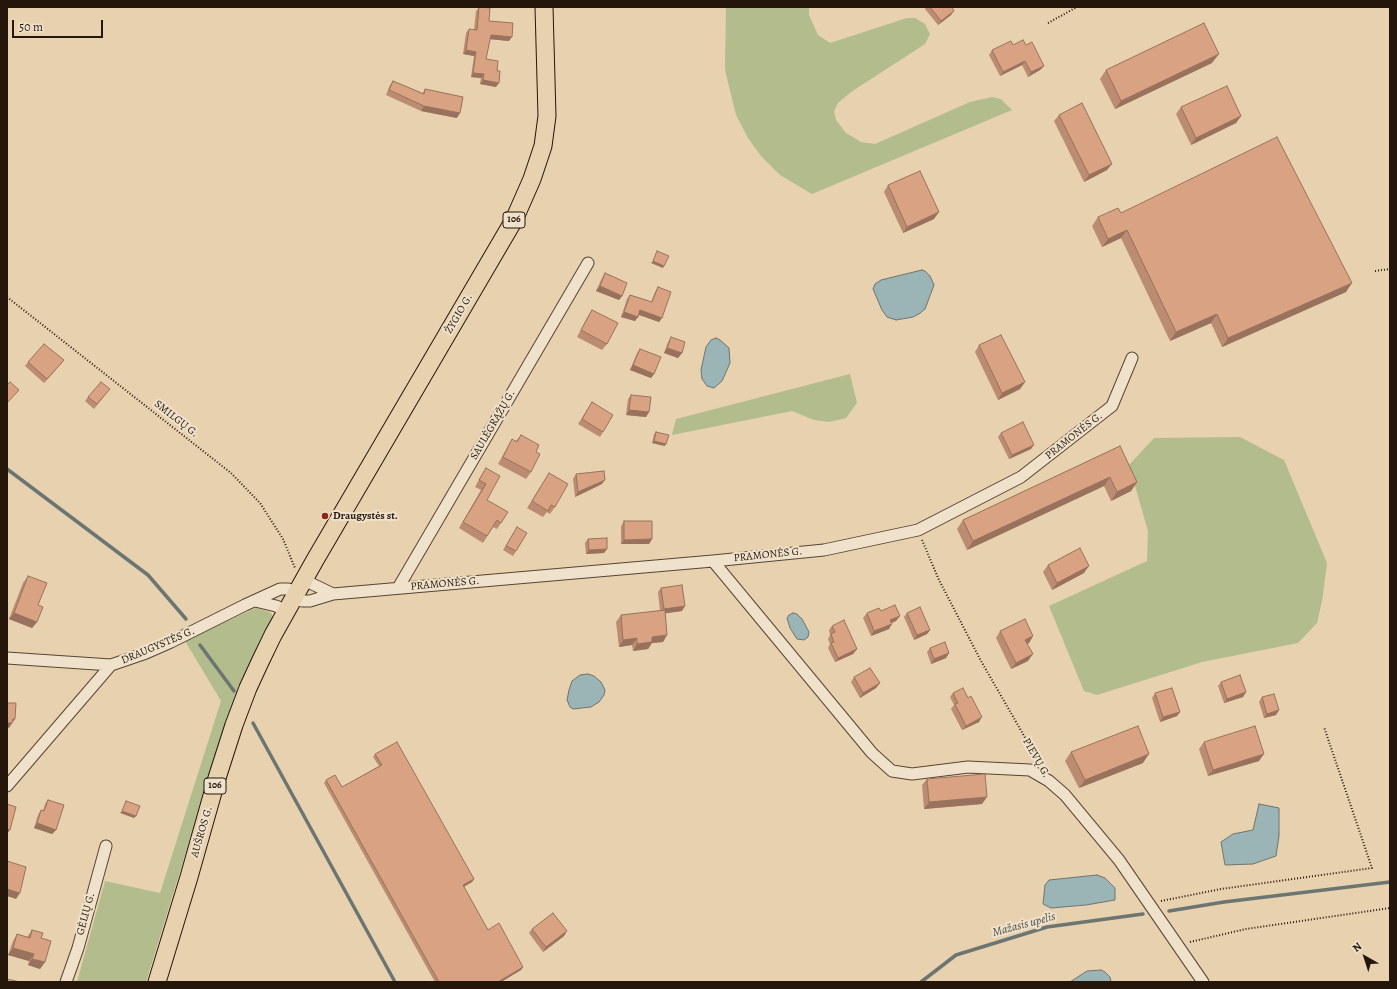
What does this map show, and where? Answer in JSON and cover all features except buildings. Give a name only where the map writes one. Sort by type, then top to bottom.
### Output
[{"type":"main road","name":"ŽYGIO G.","points":[[295,595],[514,220],[532,179],[543,146],[547,116],[544,7]]},
{"type":"main road","name":"AUŠROS G.","points":[[157,982],[234,725],[260,662],[295,595]]},
{"type":"street","name":"SAULĖGRĄŽŲ G.","points":[[398,588],[588,263]]},
{"type":"street","name":"PRAMONĖS G.","points":[[295,595],[302,601],[310,601],[333,594],[824,550],[918,530],[1021,477],[1112,406],[1132,358]]},
{"type":"street","name":"PIEVŲ G.","points":[[713,561],[872,753],[892,772],[912,774],[968,766],[1030,770],[1049,780],[1065,795],[1119,860],[1203,982]]},
{"type":"street","name":"DRAUGYSTĖS G.","points":[[7,658],[111,665],[165,644],[280,589],[288,589],[295,595]]},
{"type":"street","points":[[255,601],[271,604],[295,595],[333,594]]},
{"type":"street","points":[[7,786],[111,665]]},
{"type":"street","name":"GĖLIŲ G.","points":[[66,982],[78,948],[106,846]]},
{"type":"path","points":[[1048,23],[1076,7]]},
{"type":"path","points":[[1375,271],[1390,269]]},
{"type":"path","name":"SMILGŲ G.","points":[[7,297],[231,473],[260,503],[283,539],[292,564],[295,595]]},
{"type":"path","name":"PIEVŲ G.","points":[[918,530],[942,587],[981,661],[1038,761]]},
{"type":"path","points":[[1148,903],[1221,889],[1372,868],[1324,727]]},
{"type":"path","points":[[1177,945],[1246,930],[1390,908]]},
{"type":"green space","points":[[726,7],[809,7],[809,15],[818,35],[830,43],[907,18],[915,18],[925,24],[930,34],[925,44],[851,92],[838,103],[834,111],[836,120],[846,133],[861,142],[875,144],[970,102],[992,97],[1001,99],[1012,110],[812,194],[780,175],[761,156],[748,138],[736,115],[725,70]]},
{"type":"green space","points":[[850,374],[857,403],[846,418],[829,422],[814,420],[792,411],[672,435],[676,419]]},
{"type":"green space","points":[[1240,437],[1284,460],[1327,563],[1322,601],[1317,623],[1298,643],[1202,662],[1097,695],[1084,691],[1049,606],[1147,561],[1148,531],[1129,465],[1154,438]]},
{"type":"green space","points":[[256,608],[272,614],[272,620],[224,728],[146,982],[77,982],[105,881],[160,893],[221,701],[185,641]]},
{"type":"water","points":[[922,270],[930,276],[934,285],[925,309],[913,317],[896,320],[887,317],[882,310],[873,289],[875,284],[881,280]]},
{"type":"water","points":[[716,338],[729,348],[730,363],[722,381],[714,388],[707,386],[702,379],[701,370],[706,347],[711,340]]},
{"type":"water","points":[[793,613],[797,614],[802,619],[809,632],[808,637],[804,640],[797,639],[790,628],[787,618]]},
{"type":"water","points":[[588,674],[594,676],[601,682],[605,690],[604,695],[599,702],[591,707],[573,709],[570,707],[567,700],[572,681],[580,675]]},
{"type":"water","points":[[1259,804],[1279,808],[1279,836],[1276,856],[1253,864],[1225,865],[1221,842],[1233,834],[1253,830]]},
{"type":"water","points":[[1097,875],[1105,878],[1115,888],[1115,900],[1086,905],[1051,908],[1043,904],[1045,885],[1049,880]]},
{"type":"water","points":[[1101,970],[1110,977],[1111,982],[1070,982],[1087,971]]},
{"type":"waterway","points":[[7,469],[148,575],[186,619]]},
{"type":"waterway","points":[[200,645],[234,691]]},
{"type":"waterway","points":[[253,723],[395,982]]},
{"type":"waterway","name":"Mažasis upelis","points":[[1169,911],[1224,902],[1390,882]]},
{"type":"waterway","name":"Mažasis upelis","points":[[921,982],[956,955],[1047,927],[1143,914]]},
{"type":"place","name":"Draugystės st.","points":[[325,516]]}]
